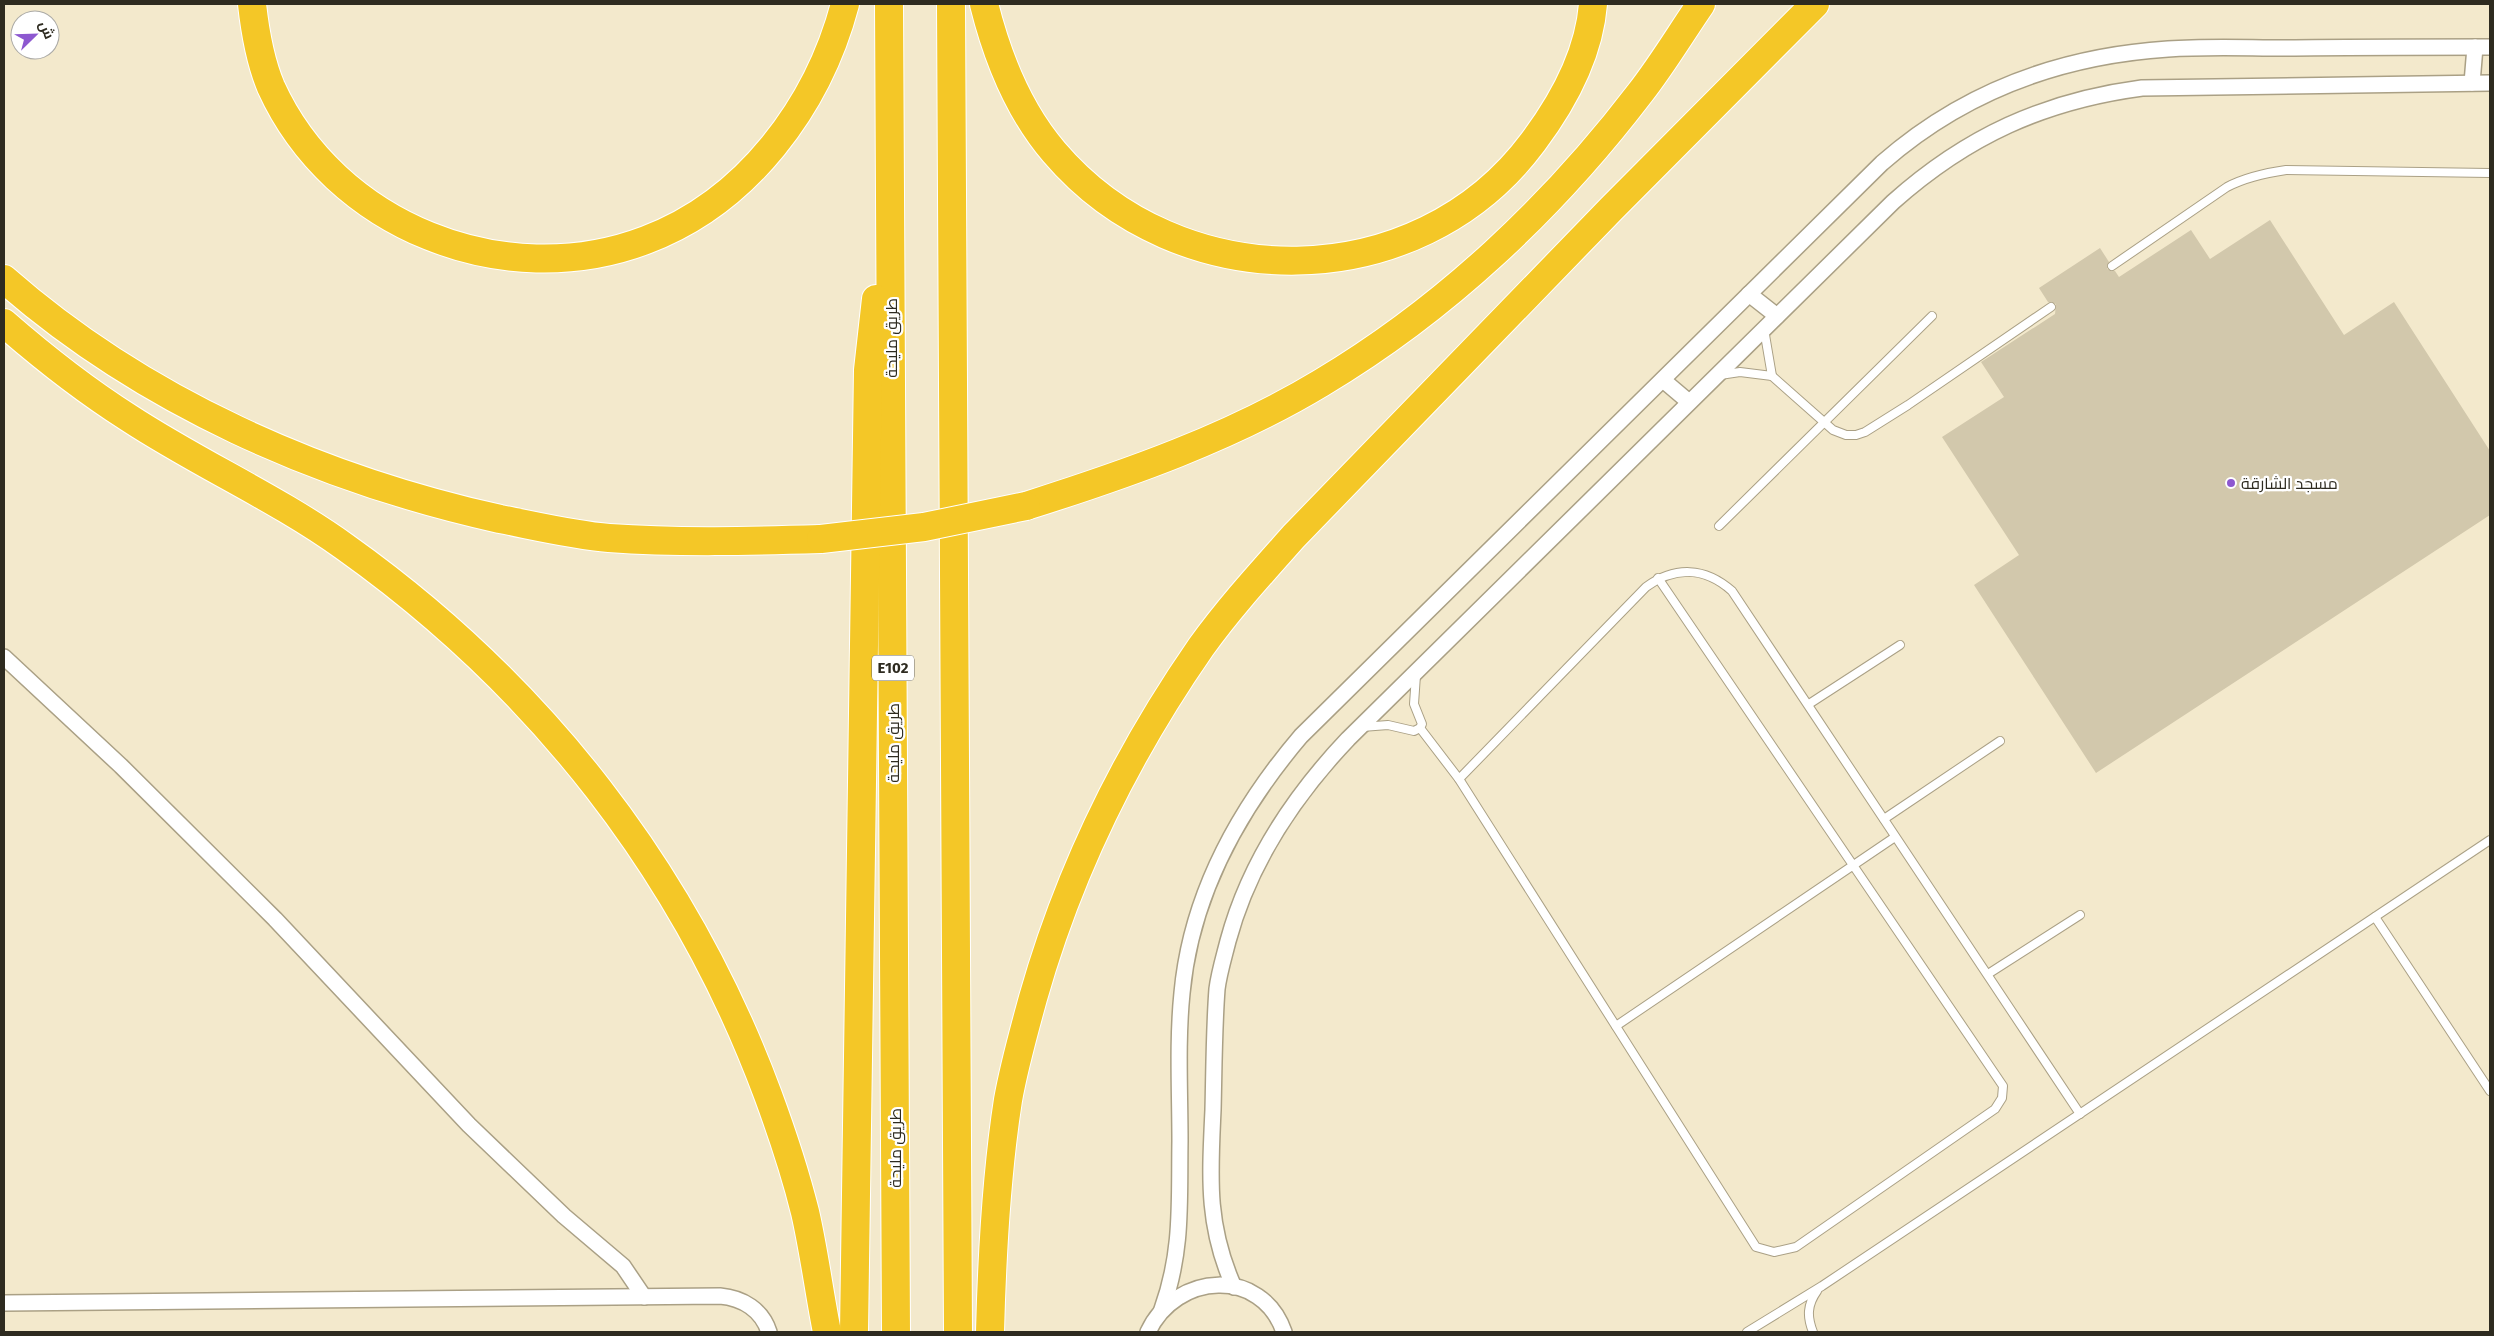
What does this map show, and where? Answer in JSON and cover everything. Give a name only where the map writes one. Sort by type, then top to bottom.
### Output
[{"type":"highway","points":[[252,4],[261,54],[271,86],[288,118],[320,161],[359,198],[389,218],[421,234],[455,246],[522,258],[553,258],[585,256],[646,240],[702,211],[734,188],[762,160],[786,130],[808,97],[826,62],[846,4]]},
{"type":"highway","name":"طريق مليحة","points":[[889,4],[896,1332]]},
{"type":"highway","points":[[951,4],[958,1332]]},
{"type":"highway","points":[[984,4],[991,34],[1007,75],[1028,114],[1054,152],[1085,183],[1121,210],[1145,223],[1202,248],[1245,259],[1290,262],[1335,259],[1379,249],[1421,233],[1461,211],[1491,188],[1524,155],[1546,125],[1567,90],[1582,52],[1593,4]]},
{"type":"highway","points":[[4,279],[49,315],[133,375],[196,410],[278,448],[397,492],[475,513],[536,526],[608,538],[714,541],[821,539],[924,527],[1026,506],[1121,474],[1250,420],[1321,383],[1411,322],[1495,253],[1572,176],[1641,92],[1701,4]]},
{"type":"highway","points":[[990,1332],[993,1236],[1000,1166],[1008,1099],[1024,1031],[1063,904],[1094,830],[1126,766],[1163,705],[1203,646],[1247,589],[1294,536],[1612,208],[1815,4]]},
{"type":"highway","points":[[854,1332],[868,370],[890,180]]},
{"type":"highway","points":[[4,323],[128,418],[301,516],[377,570],[477,655],[518,694],[567,748],[620,817],[678,903],[722,987],[742,1031],[777,1120],[805,1211],[827,1332]]},
{"type":"street","points":[[1148,1332],[1162,1309],[1173,1273],[1180,1226],[1180,1020],[1185,968],[1198,910],[1216,864],[1239,820],[1263,783],[1301,736],[1749,294],[1907,141],[1961,105],[2032,75],[2102,57],[2171,48],[2483,47],[2472,83]]},
{"type":"street","points":[[1234,1287],[1219,1248],[1210,1196],[1217,988],[1241,902],[1268,844],[1304,789],[1360,728],[1689,402],[1718,376],[1764,328],[1915,182],[1963,148],[2015,121],[2043,110],[2108,92],[2142,88],[2490,83]]},
{"type":"street","points":[[1749,294],[1777,316]]},
{"type":"street","points":[[1663,380],[1689,402]]},
{"type":"street","points":[[4,657],[121,766],[240,884],[476,1132],[564,1216],[624,1266],[644,1297]]},
{"type":"street","points":[[1162,1309],[1182,1293],[1195,1288],[1208,1285],[1234,1287],[1258,1298],[1268,1306],[1288,1331]]},
{"type":"street","points":[[4,1303],[730,1297],[756,1310],[769,1332]]},
{"type":"lane","points":[[2112,266],[2227,187],[2260,174],[2286,170],[2490,173]]},
{"type":"lane","points":[[1718,376],[1740,372],[1772,376],[1833,430],[1846,435],[1865,432],[2051,308]]},
{"type":"lane","points":[[1719,526],[1932,316]]},
{"type":"lane","points":[[1764,328],[1772,376]]},
{"type":"lane","points":[[1459,779],[1646,586],[1658,578],[1676,572],[1688,571],[1711,576],[1723,582],[1732,590],[1809,704],[1895,837],[2080,1114]]},
{"type":"lane","points":[[1417,671],[1413,695],[1414,704],[1421,721],[1420,728],[1459,779],[1756,1247],[1774,1252],[1796,1247],[1995,1109],[2000,1104],[2003,1092],[2000,1081],[1658,578]]},
{"type":"lane","points":[[1809,704],[1900,645]]},
{"type":"lane","points":[[1360,728],[1388,725],[1414,731],[1420,728]]},
{"type":"lane","points":[[1884,819],[2000,741]]},
{"type":"lane","points":[[1616,1026],[1895,837]]},
{"type":"lane","points":[[1747,1332],[1822,1286],[2490,840]]},
{"type":"lane","points":[[1988,974],[2080,915]]},
{"type":"lane","points":[[2375,917],[2490,1091]]},
{"type":"lane","points":[[1813,1332],[1809,1323],[1809,1306],[1812,1298],[1822,1286]]},
{"type":"building","name":"مسجد الشارقة","points":[[2270,220],[2344,335],[2394,302],[2490,451],[2490,515],[2096,773],[1974,585],[2019,555],[1942,437],[2004,397],[1981,362],[2055,314],[2056,304],[2048,302],[2039,288],[2100,248],[2109,262],[2107,269],[2115,271],[2119,277],[2191,230],[2210,259]]},
{"type":"place","name":"مسجد الشارقة","points":[[2231,483]]}]
